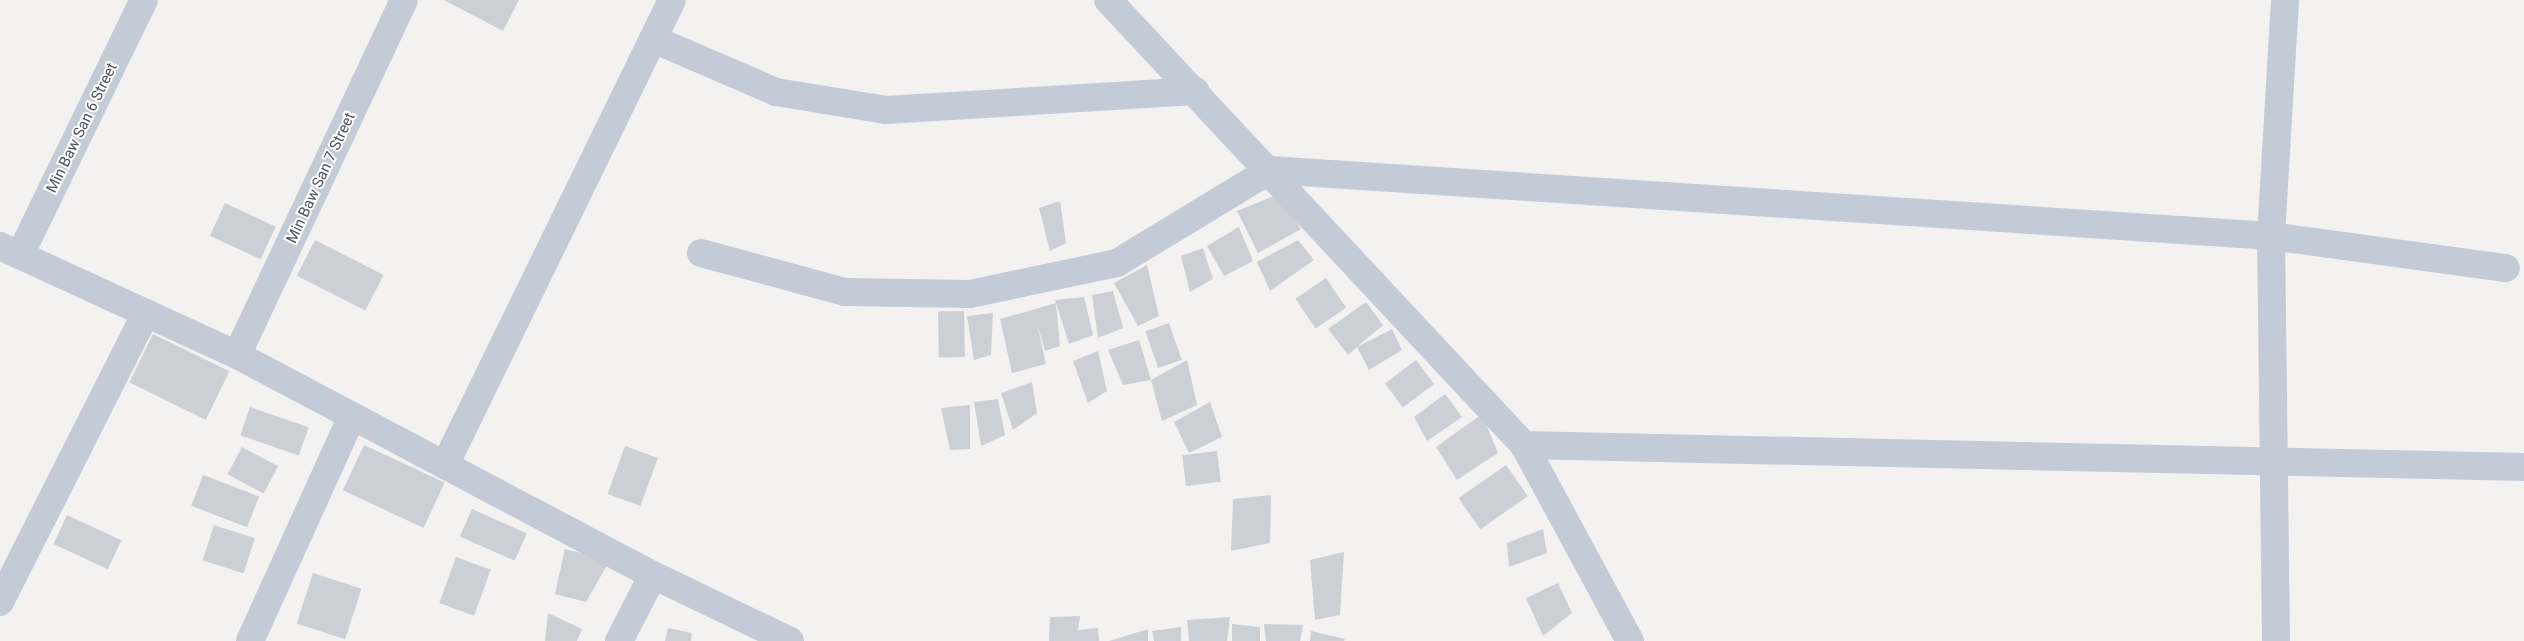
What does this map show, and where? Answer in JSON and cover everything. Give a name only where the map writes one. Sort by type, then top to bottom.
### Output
[{"type":"street","name":"Min Baw San 6 Street","points":[[10,251],[144,0]]},
{"type":"street","name":"Min Baw San 7 Street","points":[[237,355],[404,0]]},
{"type":"street","points":[[445,465],[672,0]]},
{"type":"street","points":[[1108,0],[1270,170],[1524,445],[1630,641]]},
{"type":"street","points":[[2276,641],[2272,236],[2285,0]]},
{"type":"street","points":[[653,39],[776,92],[886,110],[1195,91]]},
{"type":"street","points":[[701,253],[845,292],[970,294],[1117,263],[1270,170],[2272,236],[2506,268]]},
{"type":"street","points":[[10,251],[237,355],[653,575],[790,641]]},
{"type":"street","points":[[0,602],[146,313]]},
{"type":"street","points":[[250,641],[352,416]]},
{"type":"street","points":[[1524,445],[2274,464],[2524,467]]},
{"type":"street","points":[[619,641],[653,575]]},
{"type":"building","points":[[444,0],[519,0],[503,31]]},
{"type":"building","points":[[1279,194],[1301,229],[1258,253],[1237,211]]},
{"type":"building","points":[[1060,201],[1066,243],[1050,251],[1039,208]]},
{"type":"building","points":[[225,203],[276,227],[261,259],[210,236]]},
{"type":"building","points":[[1239,227],[1253,261],[1224,276],[1207,246]]},
{"type":"building","points":[[315,240],[384,275],[365,311],[297,276]]},
{"type":"building","points":[[1298,240],[1314,260],[1270,291],[1257,262]]},
{"type":"building","points":[[1203,248],[1213,279],[1190,292],[1181,256]]},
{"type":"building","points":[[1147,265],[1159,316],[1138,326],[1114,283]]},
{"type":"building","points":[[1326,278],[1346,308],[1315,329],[1295,299]]},
{"type":"building","points":[[1113,291],[1123,328],[1098,338],[1092,295]]},
{"type":"building","points":[[1084,297],[1093,335],[1069,344],[1055,300]]},
{"type":"building","points":[[1366,302],[1383,325],[1348,355],[1328,329]]},
{"type":"building","points":[[1056,303],[1060,346],[1045,351],[1037,323],[1046,364],[1012,373],[1000,319]]},
{"type":"building","points":[[938,311],[964,311],[965,357],[939,357]]},
{"type":"building","points":[[993,313],[991,355],[974,360],[967,316]]},
{"type":"building","points":[[1169,323],[1182,360],[1158,368],[1145,331]]},
{"type":"building","points":[[1392,329],[1402,350],[1369,370],[1357,347]]},
{"type":"building","points":[[153,334],[229,371],[206,420],[129,383]]},
{"type":"building","points":[[1139,340],[1151,380],[1123,385],[1108,350]]},
{"type":"building","points":[[1098,351],[1107,391],[1088,403],[1073,361]]},
{"type":"building","points":[[1187,360],[1197,405],[1162,421],[1151,380]]},
{"type":"building","points":[[1416,360],[1434,384],[1403,407],[1385,383]]},
{"type":"building","points":[[1032,382],[1037,413],[1013,430],[1001,393]]},
{"type":"building","points":[[1445,394],[1462,417],[1427,441],[1414,417]]},
{"type":"building","points":[[998,399],[1005,435],[981,446],[974,402]]},
{"type":"building","points":[[1210,402],[1222,437],[1189,453],[1174,422]]},
{"type":"building","points":[[970,405],[970,449],[950,450],[941,408]]},
{"type":"building","points":[[250,407],[309,427],[299,456],[240,435]]},
{"type":"building","points":[[1482,414],[1498,453],[1457,480],[1436,447]]},
{"type":"building","points":[[364,445],[445,483],[424,528],[343,490]]},
{"type":"building","points":[[625,446],[658,458],[640,506],[608,494]]},
{"type":"building","points":[[242,447],[278,466],[264,494],[227,474]]},
{"type":"building","points":[[1217,451],[1221,482],[1186,486],[1182,455]]},
{"type":"building","points":[[1506,465],[1528,496],[1480,529],[1458,498]]},
{"type":"building","points":[[203,475],[259,497],[247,527],[191,506]]},
{"type":"building","points":[[1271,495],[1270,543],[1231,551],[1233,499]]},
{"type":"building","points":[[472,509],[527,533],[515,561],[460,536]]},
{"type":"building","points":[[67,515],[121,540],[108,569],[53,544]]},
{"type":"building","points":[[214,525],[255,538],[243,573],[203,560]]},
{"type":"building","points":[[1543,529],[1547,553],[1509,567],[1507,543]]},
{"type":"building","points":[[565,549],[610,560],[586,602],[555,594]]},
{"type":"building","points":[[1344,552],[1340,615],[1315,620],[1310,560]]},
{"type":"building","points":[[456,557],[491,570],[474,616],[439,603]]},
{"type":"building","points":[[313,573],[362,589],[345,639],[297,623]]},
{"type":"building","points":[[1558,583],[1572,613],[1543,636],[1526,598]]},
{"type":"building","points":[[548,613],[582,629],[577,641],[545,641]]},
{"type":"building","points":[[1080,616],[1078,630],[1098,628],[1099,641],[1049,641],[1050,617]]},
{"type":"building","points":[[1230,617],[1227,641],[1189,641],[1187,620]]},
{"type":"building","points":[[1232,624],[1260,627],[1260,641],[1232,641]]},
{"type":"building","points":[[1264,624],[1303,625],[1300,641],[1266,641]]},
{"type":"building","points":[[1181,627],[1181,641],[1154,641],[1152,631]]},
{"type":"building","points":[[668,628],[692,633],[691,641],[665,641]]},
{"type":"building","points":[[1148,629],[1148,641],[1109,641]]},
{"type":"building","points":[[1311,631],[1345,639],[1344,641],[1310,641]]}]
